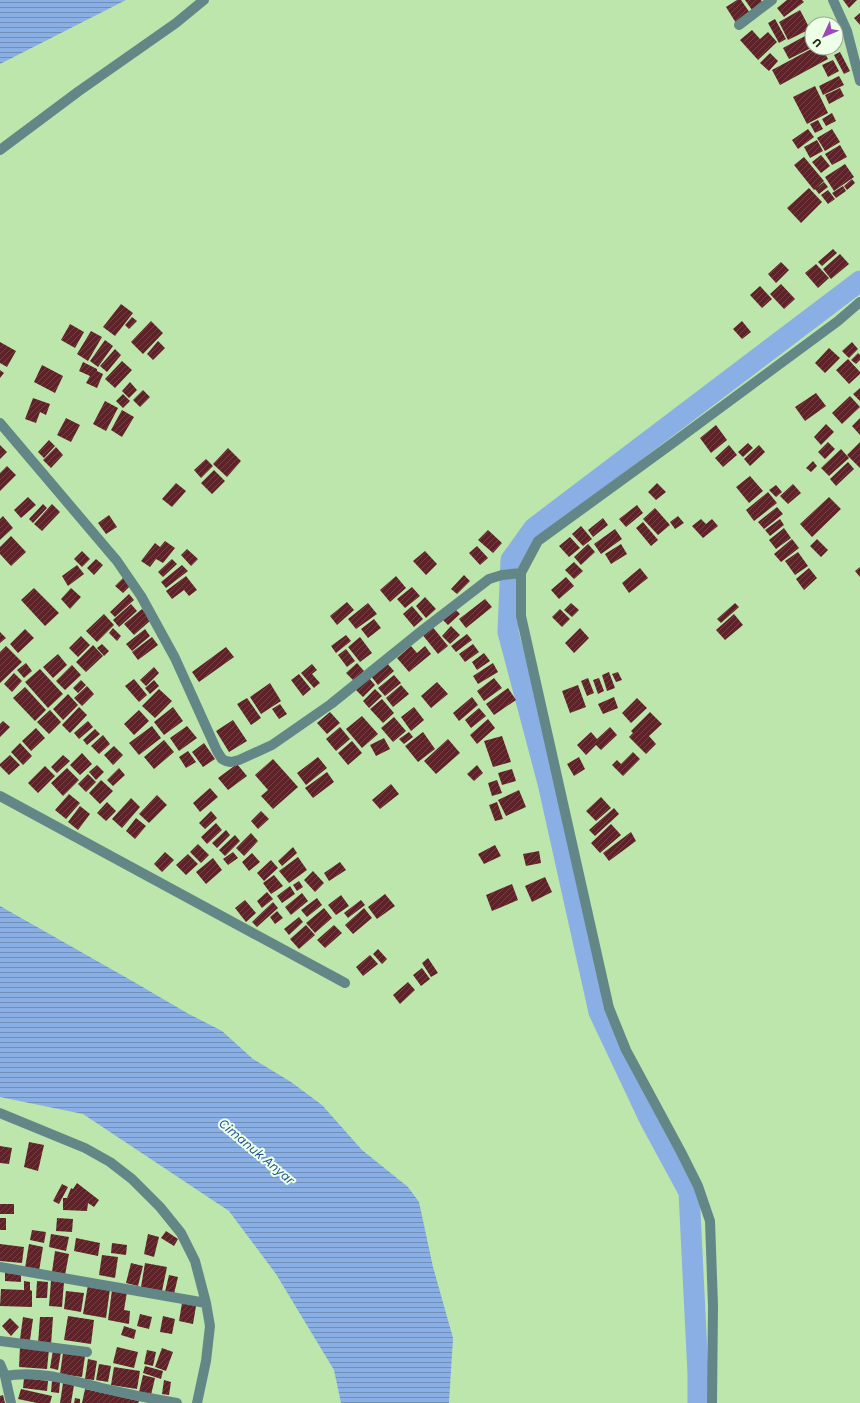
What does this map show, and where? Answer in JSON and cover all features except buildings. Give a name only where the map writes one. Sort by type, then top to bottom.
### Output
[{"type":"street","points":[[0,150],[79,91],[176,23],[204,0]]},
{"type":"street","points":[[739,25],[772,0]]},
{"type":"street","points":[[833,0],[848,31],[860,81]]},
{"type":"street","points":[[712,1403],[710,1221],[698,1186],[658,1107],[626,1050],[609,1008],[521,616],[518,573],[538,541],[838,321],[860,302]]},
{"type":"street","points":[[0,423],[117,560],[141,596],[186,679],[220,757],[226,761],[231,762],[239,760],[272,745],[331,704],[476,589],[489,580],[502,575],[518,573]]},
{"type":"street","points":[[0,796],[345,984]]},
{"type":"street","points":[[0,1113],[85,1148],[110,1162],[132,1179],[160,1207],[181,1233],[196,1261],[210,1326],[206,1361],[197,1403]]},
{"type":"street","points":[[0,1268],[206,1303]]},
{"type":"street","points":[[2,1341],[88,1352]]},
{"type":"street","points":[[0,1364],[5,1376],[11,1403]]},
{"type":"street","points":[[5,1376],[18,1374],[58,1377],[153,1400],[177,1403]]},
{"type":"water","points":[[0,0],[126,0],[0,64]]},
{"type":"water","name":"Cimanuk Anyar","points":[[0,906],[187,1013],[222,1031],[253,1059],[291,1082],[322,1105],[362,1150],[408,1187],[419,1202],[433,1267],[453,1338],[449,1403],[341,1403],[334,1370],[276,1274],[229,1211],[83,1114],[0,1097]]},
{"type":"waterway","points":[[698,1403],[698,1374],[689,1192],[650,1120],[599,1012],[548,783],[508,632],[511,560],[534,528],[860,281]]}]
